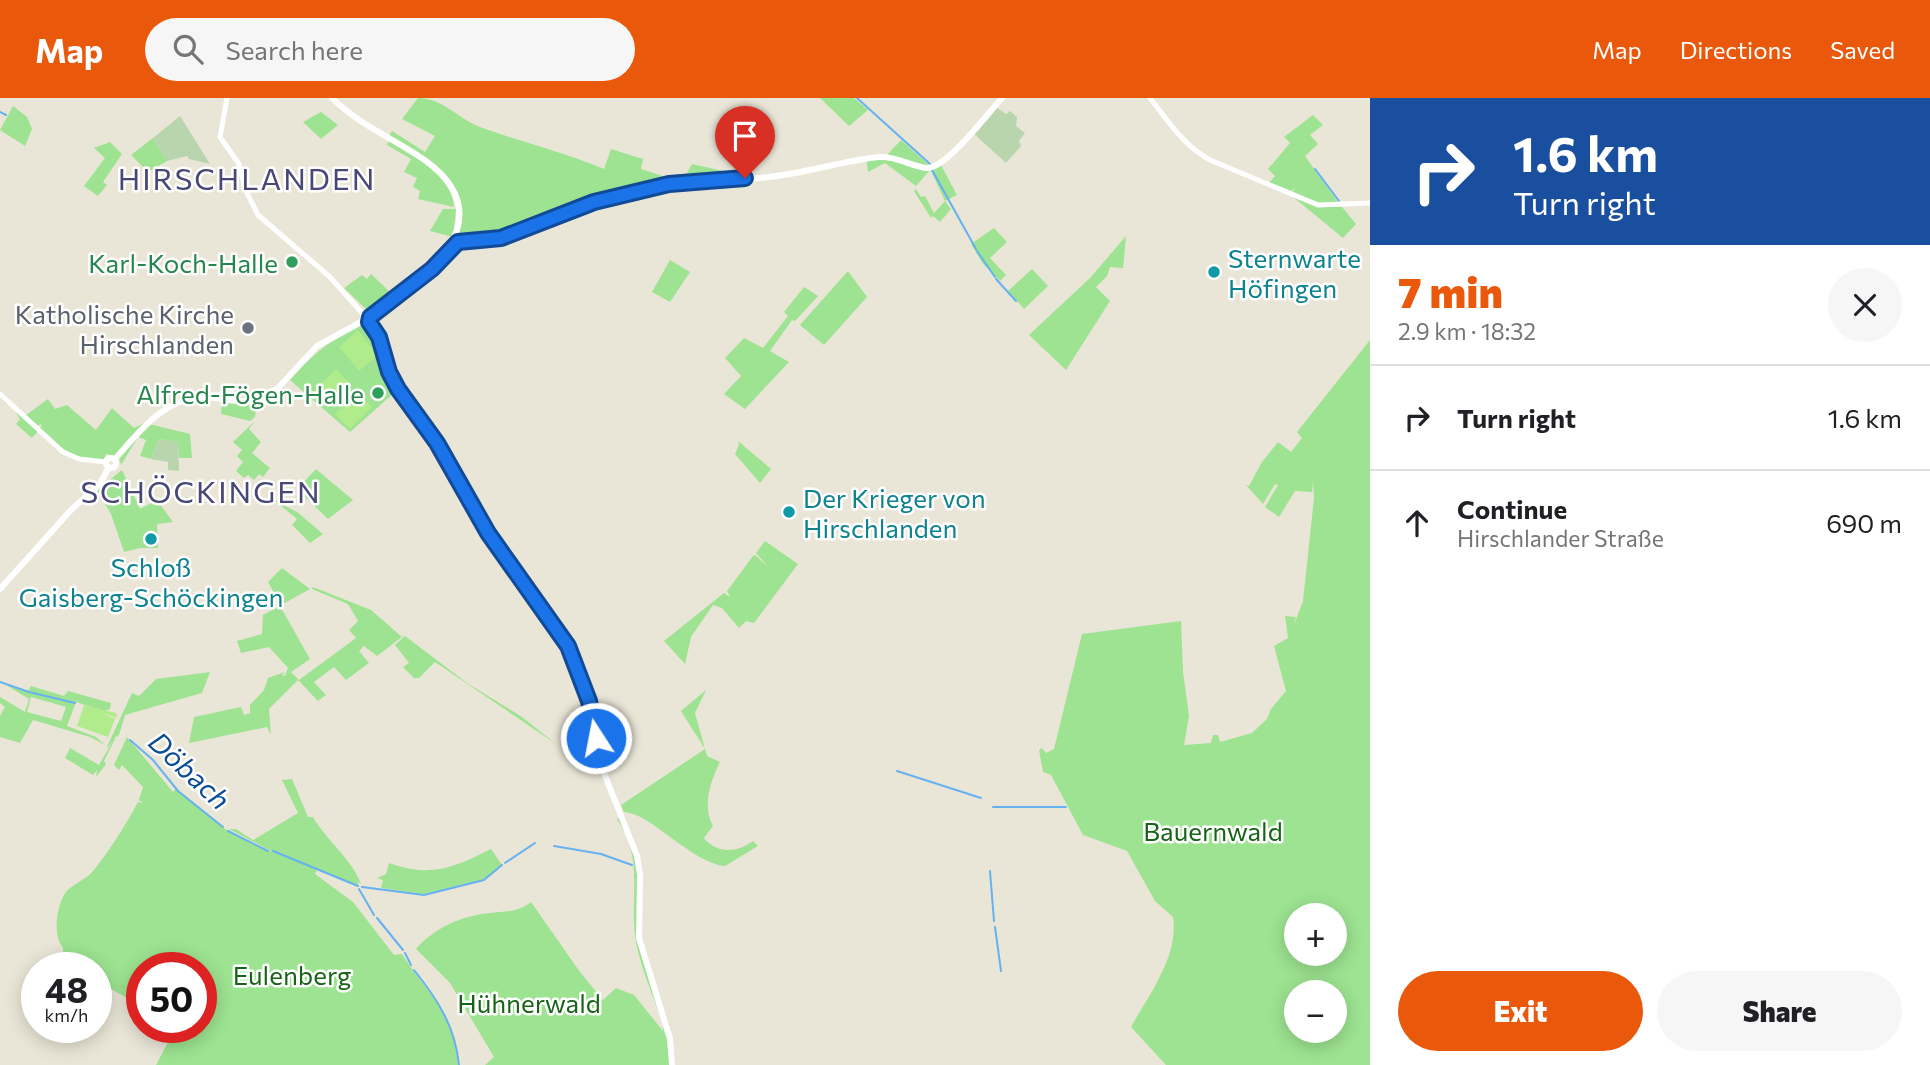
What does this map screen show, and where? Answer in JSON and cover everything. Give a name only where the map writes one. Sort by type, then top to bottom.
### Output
[{"type":"main road","points":[[332,98],[357,119],[432,167],[447,183],[457,207],[460,239]]},
{"type":"main road","points":[[0,589],[71,510],[100,484],[109,458],[115,459],[157,414],[176,403],[203,397],[251,401],[259,405],[261,398],[279,386],[320,344],[367,319],[432,269],[460,239],[501,238],[602,200],[681,182],[768,177],[879,157],[892,157],[933,167],[960,145],[1002,98]]},
{"type":"main road","points":[[367,319],[379,337],[389,372],[398,389],[437,443],[488,533],[568,646],[589,701],[602,768],[634,843],[639,868],[637,916],[640,944],[670,1039],[672,1065]]},
{"type":"street","points":[[227,98],[220,136],[239,164],[248,198],[259,218],[330,277],[367,319]]},
{"type":"street","points":[[1150,98],[1171,126],[1195,150],[1210,160],[1318,205],[1370,203]]},
{"type":"street","points":[[0,394],[63,452],[79,459],[108,465]]},
{"type":"green space","points":[[418,98],[435,101],[480,127],[604,169],[611,149],[643,159],[641,169],[681,182],[630,193],[487,244],[459,251],[414,287],[460,242],[455,236],[459,230],[460,216],[452,190],[423,161],[388,138],[392,131],[425,152],[435,136],[402,119]]},
{"type":"green space","points":[[820,98],[854,98],[868,110],[849,126]]},
{"type":"green space","points":[[13,106],[27,117],[32,129],[25,146],[0,130]]},
{"type":"green space","points":[[996,107],[1006,114],[1010,111],[1017,117],[1016,126],[1025,133],[1019,141],[1021,146],[1006,163],[973,133]]},
{"type":"green space","points":[[321,112],[338,125],[321,139],[303,122]]},
{"type":"green space","points":[[1313,115],[1323,125],[1310,135],[1318,144],[1305,156],[1340,205],[1325,205],[1292,192],[1296,187],[1291,191],[1269,183],[1275,176],[1268,169],[1290,143],[1284,137]]},
{"type":"green space","points":[[180,116],[210,164],[189,159],[187,156],[167,161],[153,138]]},
{"type":"green space","points":[[153,138],[167,161],[148,172],[131,155]]},
{"type":"green space","points":[[389,140],[420,159],[439,176],[447,185],[454,207],[418,199],[420,191],[413,187],[417,178],[404,172],[411,159],[387,145]]},
{"type":"green space","points":[[901,140],[929,165],[930,170],[916,186],[885,163],[868,172],[866,158],[886,156]]},
{"type":"green space","points":[[110,142],[122,154],[103,182],[107,185],[98,196],[84,186],[105,158],[94,148]]},
{"type":"green space","points":[[692,164],[732,173],[745,180],[741,188],[723,179],[682,182]]},
{"type":"green space","points":[[941,165],[957,195],[945,201],[931,171]]},
{"type":"green space","points":[[916,189],[921,197],[925,196],[934,213],[945,201],[951,209],[940,222],[933,216],[931,218],[914,191]]},
{"type":"green space","points":[[1292,196],[1321,207],[1342,207],[1356,224],[1343,238]]},
{"type":"green space","points":[[443,209],[456,209],[453,237],[430,231]]},
{"type":"green space","points":[[994,228],[1007,242],[990,258],[1006,275],[1000,281],[983,264],[971,244]]},
{"type":"green space","points":[[1126,236],[1123,268],[1110,267],[1107,276],[1096,287],[1110,301],[1066,370],[1029,335],[1090,278]]},
{"type":"green space","points":[[670,260],[690,272],[670,302],[652,292]]},
{"type":"green space","points":[[1032,269],[1048,286],[1024,309],[1008,291]]},
{"type":"green space","points":[[848,271],[867,297],[824,345],[800,325]]},
{"type":"green space","points":[[371,274],[395,297],[369,314],[363,311],[368,311],[344,288],[362,275],[367,279]]},
{"type":"green space","points":[[804,287],[818,296],[795,321],[792,320],[770,351],[789,362],[745,409],[724,394],[741,376],[725,358],[744,338],[763,348],[788,316],[784,312]]},
{"type":"green space","points":[[361,325],[370,326],[377,338],[386,368],[434,438],[477,518],[474,521],[434,445],[395,392],[350,432],[290,380],[322,348]]},
{"type":"green space","points":[[358,330],[381,360],[376,357],[359,371],[339,347]]},
{"type":"green space","name":"Bauernwald","points":[[1370,340],[1370,1065],[1166,1065],[1131,1027],[1167,961],[1174,932],[1173,917],[1155,901],[1127,851],[1083,835],[1051,775],[1043,772],[1039,750],[1042,748],[1046,753],[1054,749],[1082,634],[1181,621],[1183,672],[1189,716],[1184,745],[1211,743],[1213,735],[1218,735],[1220,742],[1252,733],[1267,719],[1271,709],[1286,691],[1274,646],[1288,638],[1285,616],[1296,617],[1294,625],[1303,601],[1314,498],[1313,482],[1312,492],[1295,491],[1279,517],[1265,507],[1278,485],[1275,484],[1263,504],[1246,485],[1249,486],[1262,462],[1278,442],[1291,452],[1302,438],[1297,432]]},
{"type":"green space","points":[[336,369],[351,385],[329,407],[314,391]]},
{"type":"green space","points":[[357,392],[372,407],[350,429],[335,414]]},
{"type":"green space","points":[[0,394],[25,416],[48,399],[55,409],[67,405],[96,430],[112,408],[134,428],[146,422],[115,456],[106,454],[103,460],[83,457],[68,452],[55,442],[40,429],[42,424],[36,426],[39,430],[32,438],[16,424],[20,419],[0,398]]},
{"type":"green space","points":[[222,402],[252,404],[256,409],[255,417],[250,421],[221,414]]},
{"type":"green space","points":[[255,421],[249,429],[261,442],[252,453],[270,468],[263,477],[259,474],[254,480],[248,475],[244,478],[236,471],[243,462],[237,456],[242,450],[233,442]]},
{"type":"green space","points":[[149,424],[190,434],[192,458],[179,458],[178,442],[159,439],[151,459],[140,456],[146,440],[138,437],[121,465],[119,458]]},
{"type":"green space","points":[[159,439],[178,442],[179,471],[168,470],[168,462],[151,459]]},
{"type":"green space","points":[[738,441],[771,469],[760,483],[735,454]]},
{"type":"green space","points":[[316,469],[353,500],[328,519],[297,489]]},
{"type":"green space","points":[[122,470],[140,509],[157,500],[173,522],[157,524],[158,548],[140,548],[124,552],[111,514],[97,490]]},
{"type":"green space","points":[[274,500],[297,512],[323,534],[310,543],[292,525],[297,519]]},
{"type":"green space","points":[[765,541],[798,564],[754,623],[746,621],[739,628],[722,608],[713,605],[691,637],[685,664],[664,641],[724,593],[730,597],[727,591],[753,556],[768,567],[756,553]]},
{"type":"green space","points":[[282,568],[310,589],[281,605],[268,582]]},
{"type":"green space","points":[[313,587],[371,610],[402,637],[377,656],[364,646],[359,651],[369,663],[346,680],[334,667],[314,682],[326,695],[318,701],[298,680],[269,709],[271,735],[267,727],[189,743],[194,717],[241,707],[244,715],[250,713],[250,705],[264,690],[268,678],[285,672],[282,675],[285,676],[288,668],[269,647],[241,653],[237,641],[262,634],[263,615],[280,606],[310,659],[291,672],[299,680],[356,638],[349,630],[358,621],[348,604],[312,589]]},
{"type":"green space","points":[[405,636],[467,683],[522,717],[556,744],[435,662],[419,678],[414,678],[403,667],[409,663],[395,645]]},
{"type":"green space","points":[[210,672],[202,693],[125,715],[119,735],[114,738],[115,739],[104,761],[106,764],[96,777],[97,770],[93,775],[65,758],[70,748],[99,765],[113,741],[106,749],[132,693],[139,696],[156,679]]},
{"type":"green space","points":[[6,685],[28,691],[31,686],[64,696],[68,691],[111,703],[110,709],[104,711],[76,702],[67,726],[96,737],[105,745],[90,737],[33,720],[20,743],[0,737],[0,716],[5,707],[0,703],[0,697],[25,712],[29,699]],"holes":[[[31,697],[66,707],[61,721],[27,712]]]},
{"type":"green space","points":[[706,690],[695,713],[707,756],[720,762],[713,778],[708,802],[713,826],[704,838],[715,847],[727,850],[740,848],[753,841],[758,846],[725,866],[712,863],[685,848],[646,820],[624,812],[621,805],[705,749],[681,711]]},
{"type":"green space","points":[[84,705],[116,713],[117,718],[103,713],[115,719],[108,737],[77,726]]},
{"type":"green space","name":"Eulenberg","points":[[127,737],[173,792],[175,789],[225,829],[268,851],[271,851],[229,829],[236,829],[253,840],[298,813],[282,780],[292,779],[308,817],[313,817],[352,866],[361,884],[358,882],[358,886],[354,885],[298,862],[317,870],[315,874],[353,902],[394,955],[402,954],[445,1017],[451,1031],[458,1065],[156,1065],[168,1043],[217,1043],[217,952],[126,952],[126,997],[112,990],[112,952],[63,952],[57,929],[59,908],[66,892],[93,871],[138,802],[143,803],[139,800],[143,787],[122,765],[119,770],[114,765]]},
{"type":"green space","name":"Hühnerwald","points":[[623,817],[638,863],[637,923],[667,1027],[671,1065],[485,1065],[494,1057],[450,983],[416,949],[431,935],[458,920],[516,910],[531,902],[603,1000],[616,988],[634,995],[663,1031],[662,1020],[637,947],[633,862],[625,834],[617,819]]},
{"type":"green space","points":[[491,849],[502,865],[484,879],[424,894],[381,888],[383,880],[377,878],[386,874],[389,863],[417,870],[442,869]]},
{"type":"waterway","points":[[857,98],[930,164]]},
{"type":"waterway","points":[[0,112],[6,115]]},
{"type":"waterway","points":[[1315,169],[1339,201]]},
{"type":"waterway","points":[[932,170],[976,249]]},
{"type":"waterway","points":[[977,251],[995,277]]},
{"type":"waterway","points":[[996,279],[1016,301]]},
{"type":"waterway","name":"Döbach","points":[[0,682],[75,703]]},
{"type":"waterway","name":"Döbach","points":[[130,740],[153,760],[178,791],[223,827]]},
{"type":"waterway","points":[[897,771],[981,798]]},
{"type":"waterway","points":[[993,807],[1066,807]]},
{"type":"waterway","name":"Döbach","points":[[228,831],[268,851]]},
{"type":"waterway","points":[[505,863],[535,843]]},
{"type":"waterway","points":[[554,846],[601,854],[632,865]]},
{"type":"waterway","name":"Döbach","points":[[273,851],[358,886]]},
{"type":"waterway","points":[[362,887],[424,895],[484,880],[502,865]]},
{"type":"waterway","points":[[990,871],[994,921]]},
{"type":"waterway","name":"Döbach","points":[[359,889],[374,915]]},
{"type":"waterway","name":"Döbach","points":[[377,918],[403,950]]},
{"type":"waterway","points":[[995,927],[1001,971]]},
{"type":"waterway","name":"Döbach","points":[[405,953],[411,965]]},
{"type":"waterway","name":"Döbach","points":[[414,970],[444,1014],[454,1038],[459,1065]]},
{"type":"place","name":"Karl-Koch-Halle","points":[[292,262]]},
{"type":"place","name":"Sternwarte Höfingen","points":[[1214,272]]},
{"type":"place","name":"Katholische Kirche Hirschlanden","points":[[248,328]]},
{"type":"place","name":"Alfred-Fögen-Halle","points":[[378,393]]},
{"type":"place","name":"Der Krieger von Hirschlanden","points":[[789,512]]},
{"type":"place","name":"Schloß Gaisberg-Schöckingen","points":[[151,539]]},
{"type":"district","name":"HIRSCHLANDEN","points":[[247,177]]},
{"type":"district","name":"SCHÖCKINGEN","points":[[201,490]]},
{"type":"route","points":[[596,738],[589,701],[568,646],[488,533],[437,443],[392,379],[379,337],[369,322],[370,317],[432,269],[458,242],[481,242],[501,238],[594,202],[669,184],[745,178]]}]
